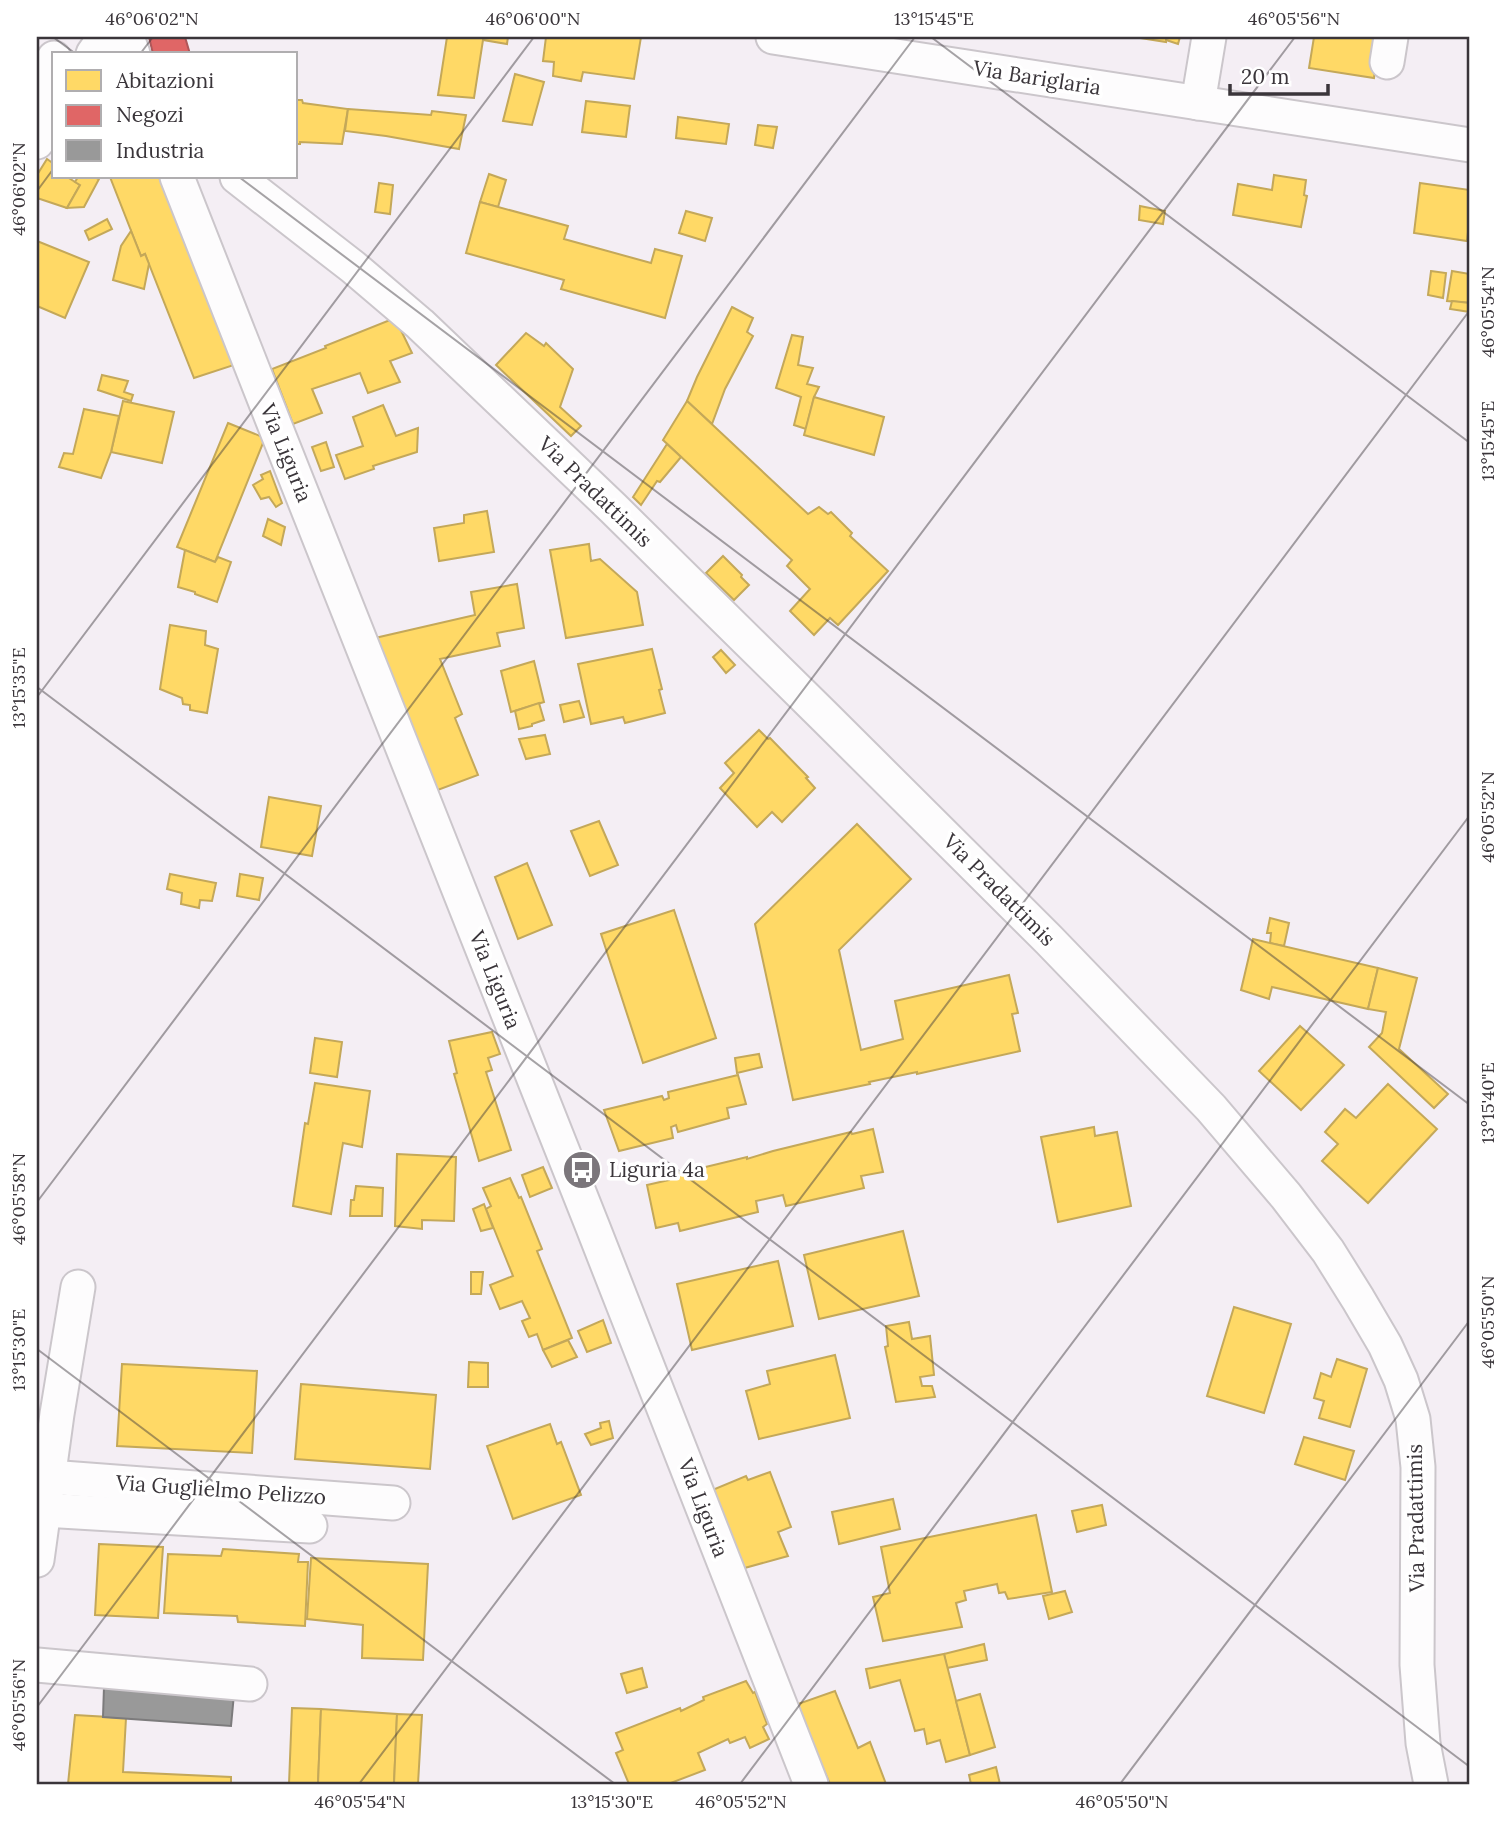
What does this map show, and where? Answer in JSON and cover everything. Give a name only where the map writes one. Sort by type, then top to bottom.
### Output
[{"type":"street","points":[[94,52],[105,37]]},
{"type":"street","name":"Via Bariglaria","points":[[772,37],[835,41],[1198,103],[1470,145]]},
{"type":"street","points":[[1198,103],[1209,37]]},
{"type":"street","points":[[37,95],[52,62]]},
{"type":"street","points":[[37,142],[52,119]]},
{"type":"street","name":"Via Liguria","points":[[177,178],[811,1784]]},
{"type":"street","name":"Via Pradattimis","points":[[238,178],[354,267],[420,324],[835,726],[1087,979],[1210,1108],[1286,1196],[1319,1240],[1385,1345],[1401,1380],[1413,1419],[1418,1468],[1417,1665],[1423,1744],[1431,1784]]},
{"type":"street","points":[[37,1560],[78,1287]]},
{"type":"street","name":"Via Guglielmo Pelizzo","points":[[49,1477],[393,1503]]},
{"type":"street","name":"Via Guglielmo Pelizzo","points":[[44,1510],[310,1526]]},
{"type":"street","points":[[37,1665],[250,1684]]},
{"type":"building: Abitazioni","points":[[447,37],[508,37],[507,44],[483,40],[474,98],[438,95]]},
{"type":"building: Abitazioni","points":[[546,37],[641,37],[634,79],[583,72],[581,81],[553,76],[554,62],[543,61]]},
{"type":"building: Abitazioni","points":[[1134,37],[1180,37],[1178,44]]},
{"type":"building: Abitazioni","points":[[1314,37],[1380,37],[1374,78],[1309,68]]},
{"type":"building: Abitazioni","points":[[515,74],[544,82],[532,125],[503,121]]},
{"type":"building: Abitazioni","points":[[298,100],[348,109],[342,144],[300,144]]},
{"type":"building: Abitazioni","points":[[586,101],[630,106],[626,137],[582,132]]},
{"type":"building: Abitazioni","points":[[348,109],[431,115],[432,111],[466,115],[459,149],[345,131]]},
{"type":"building: Abitazioni","points":[[678,117],[729,124],[726,144],[676,138]]},
{"type":"building: Abitazioni","points":[[758,125],[777,127],[773,148],[755,145]]},
{"type":"building: Abitazioni","points":[[47,159],[52,163],[52,178],[69,178],[80,185],[67,208],[37,198],[37,175]]},
{"type":"building: Abitazioni","points":[[489,174],[506,180],[498,207],[480,202]]},
{"type":"building: Abitazioni","points":[[1274,175],[1306,180],[1304,195],[1307,196],[1301,227],[1233,215],[1238,184],[1272,190]]},
{"type":"building: Abitazioni","points":[[77,178],[99,179],[84,207],[67,208],[80,185],[75,182]]},
{"type":"building: Abitazioni","points":[[110,178],[159,178],[234,365],[194,378],[145,254],[141,256]]},
{"type":"building: Abitazioni","points":[[379,183],[393,185],[390,214],[375,212]]},
{"type":"building: Abitazioni","points":[[1420,183],[1470,190],[1467,241],[1414,233]]},
{"type":"building: Abitazioni","points":[[480,202],[568,226],[564,239],[651,263],[655,249],[682,256],[665,318],[561,289],[564,280],[466,253]]},
{"type":"building: Abitazioni","points":[[1140,206],[1165,211],[1163,224],[1139,220]]},
{"type":"building: Abitazioni","points":[[686,211],[712,218],[705,241],[679,233]]},
{"type":"building: Abitazioni","points":[[107,219],[112,229],[89,240],[85,231]]},
{"type":"building: Abitazioni","points":[[131,231],[141,256],[145,254],[149,264],[144,289],[113,280],[121,246]]},
{"type":"building: Abitazioni","points":[[37,241],[89,262],[65,318],[37,306]]},
{"type":"building: Abitazioni","points":[[1431,271],[1446,273],[1443,298],[1428,295]]},
{"type":"building: Abitazioni","points":[[1452,271],[1470,274],[1470,303],[1447,301]]},
{"type":"building: Abitazioni","points":[[1452,301],[1470,303],[1470,312],[1450,309]]},
{"type":"building: Abitazioni","points":[[732,307],[753,318],[747,332],[753,336],[725,389],[712,424],[687,401]]},
{"type":"building: Abitazioni","points":[[395,318],[412,353],[390,361],[400,382],[368,393],[360,373],[312,389],[322,413],[293,424],[272,369]]},
{"type":"building: Abitazioni","points":[[526,333],[544,346],[546,343],[573,369],[560,407],[581,426],[571,436],[496,365]]},
{"type":"building: Abitazioni","points":[[792,335],[803,337],[798,365],[813,368],[807,384],[819,387],[806,429],[794,425],[801,397],[776,388]]},
{"type":"building: Abitazioni","points":[[102,375],[128,381],[124,392],[133,395],[131,401],[98,390]]},
{"type":"building: Abitazioni","points":[[814,397],[884,417],[874,455],[804,435]]},
{"type":"building: Abitazioni","points":[[123,401],[174,412],[162,463],[111,452]]},
{"type":"building: Abitazioni","points":[[687,401],[808,514],[819,507],[828,514],[831,512],[852,533],[850,536],[888,571],[838,625],[830,618],[814,635],[790,611],[810,589],[787,566],[792,560],[663,440]]},
{"type":"building: Abitazioni","points":[[383,405],[396,436],[418,428],[417,452],[373,466],[374,469],[345,479],[336,455],[363,446],[353,417]]},
{"type":"building: Abitazioni","points":[[84,409],[119,416],[111,452],[101,478],[59,467],[64,453],[73,454]]},
{"type":"building: Abitazioni","points":[[228,423],[265,438],[215,562],[177,547]]},
{"type":"building: Abitazioni","points":[[326,442],[334,467],[321,471],[312,447]]},
{"type":"building: Abitazioni","points":[[667,444],[681,457],[660,482],[657,481],[641,505],[633,497]]},
{"type":"building: Abitazioni","points":[[270,471],[282,503],[276,507],[269,497],[261,499],[253,485],[263,479],[261,475]]},
{"type":"building: Abitazioni","points":[[487,511],[494,552],[439,561],[434,528],[464,523],[464,515]]},
{"type":"building: Abitazioni","points":[[268,519],[285,527],[281,545],[263,536]]},
{"type":"building: Abitazioni","points":[[589,544],[591,561],[600,559],[637,592],[643,625],[566,638],[550,550]]},
{"type":"building: Abitazioni","points":[[185,550],[215,562],[218,557],[231,562],[217,602],[178,587]]},
{"type":"building: Abitazioni","points":[[723,556],[749,585],[734,600],[706,573]]},
{"type":"building: Abitazioni","points":[[517,584],[524,628],[497,633],[500,646],[440,659],[462,714],[455,718],[478,775],[435,791],[375,638],[475,615],[471,592]]},
{"type":"building: Abitazioni","points":[[170,625],[206,631],[205,645],[218,649],[207,713],[190,710],[190,705],[183,704],[182,698],[160,689]]},
{"type":"building: Abitazioni","points":[[652,649],[665,713],[625,723],[623,717],[591,724],[578,664]]},
{"type":"building: Abitazioni","points":[[721,650],[735,665],[726,673],[713,657]]},
{"type":"building: Abitazioni","points":[[534,661],[544,702],[511,712],[501,671]]},
{"type":"building: Abitazioni","points":[[579,701],[584,717],[564,722],[560,705]]},
{"type":"building: Abitazioni","points":[[539,703],[544,720],[519,729],[515,711]]},
{"type":"building: Abitazioni","points":[[759,730],[808,777],[806,778],[815,788],[782,822],[772,812],[757,827],[720,788],[734,773],[725,763]]},
{"type":"building: Abitazioni","points":[[545,735],[550,754],[526,759],[519,739]]},
{"type":"building: Abitazioni","points":[[269,797],[321,806],[312,856],[261,847]]},
{"type":"building: Abitazioni","points":[[599,821],[618,865],[590,876],[571,831]]},
{"type":"building: Abitazioni","points":[[857,824],[911,879],[839,950],[861,1050],[903,1039],[895,1001],[1009,975],[1018,1013],[1012,1014],[1020,1051],[793,1100],[755,924]]},
{"type":"building: Abitazioni","points":[[527,863],[552,925],[518,939],[495,877]]},
{"type":"building: Abitazioni","points":[[170,874],[216,883],[212,901],[200,900],[199,908],[181,904],[182,893],[167,889]]},
{"type":"building: Abitazioni","points":[[240,874],[263,878],[259,900],[237,896]]},
{"type":"building: Abitazioni","points":[[674,910],[716,1038],[643,1063],[601,934]]},
{"type":"building: Abitazioni","points":[[1270,918],[1289,923],[1284,946],[1270,943],[1271,933],[1267,933]]},
{"type":"building: Abitazioni","points":[[1253,939],[1378,968],[1368,1009],[1272,987],[1269,999],[1241,990]]},
{"type":"building: Abitazioni","points":[[1378,968],[1417,978],[1399,1049],[1448,1094],[1434,1108],[1369,1047],[1382,1033],[1386,1012],[1368,1009]]},
{"type":"building: Abitazioni","points":[[1300,1026],[1344,1065],[1301,1110],[1259,1071]]},
{"type":"building: Abitazioni","points":[[492,1032],[500,1054],[488,1058],[492,1070],[486,1072],[511,1150],[479,1161],[454,1074],[457,1073],[449,1041]]},
{"type":"building: Abitazioni","points":[[315,1038],[342,1042],[337,1077],[310,1073]]},
{"type":"building: Abitazioni","points":[[759,1054],[762,1067],[737,1073],[735,1058]]},
{"type":"building: Abitazioni","points":[[738,1075],[746,1104],[727,1108],[729,1118],[678,1132],[676,1125],[671,1127],[673,1138],[619,1151],[604,1110],[662,1096],[664,1100],[669,1098],[668,1092]]},
{"type":"building: Abitazioni","points":[[315,1083],[370,1091],[362,1147],[343,1143],[331,1214],[293,1206],[305,1123],[308,1124]]},
{"type":"building: Abitazioni","points":[[1388,1084],[1437,1129],[1368,1203],[1322,1161],[1338,1144],[1325,1132],[1345,1109],[1356,1118]]},
{"type":"building: Abitazioni","points":[[1094,1127],[1095,1136],[1117,1132],[1131,1206],[1058,1222],[1041,1137]]},
{"type":"building: Abitazioni","points":[[873,1129],[883,1172],[861,1176],[864,1188],[786,1206],[783,1195],[756,1201],[758,1212],[680,1231],[678,1223],[656,1228],[647,1185],[669,1180],[668,1176]]},
{"type":"building: Abitazioni","points":[[397,1154],[456,1157],[454,1221],[422,1220],[422,1229],[395,1226]]},
{"type":"building: Abitazioni","points":[[543,1167],[552,1188],[530,1197],[522,1175]]},
{"type":"building: Abitazioni","points":[[510,1178],[519,1198],[521,1197],[542,1249],[537,1251],[572,1338],[543,1350],[537,1334],[529,1337],[522,1321],[530,1318],[522,1301],[500,1309],[490,1285],[513,1276],[486,1209],[491,1206],[483,1188]]},
{"type":"building: Abitazioni","points":[[356,1186],[383,1188],[382,1216],[350,1216],[351,1200],[354,1200]]},
{"type":"building: Abitazioni","points":[[484,1204],[493,1228],[481,1231],[473,1209]]},
{"type":"building: Abitazioni","points":[[903,1231],[919,1296],[819,1319],[804,1255]]},
{"type":"building: Abitazioni","points":[[778,1261],[793,1326],[692,1350],[677,1284]]},
{"type":"building: Abitazioni","points":[[471,1272],[483,1272],[481,1294],[471,1294]]},
{"type":"building: Abitazioni","points":[[1234,1307],[1291,1324],[1264,1413],[1207,1396]]},
{"type":"building: Abitazioni","points":[[603,1320],[611,1343],[587,1352],[578,1331]]},
{"type":"building: Abitazioni","points":[[909,1322],[912,1339],[930,1336],[934,1375],[920,1377],[922,1386],[932,1386],[935,1397],[896,1402],[885,1347],[888,1346],[886,1326]]},
{"type":"building: Abitazioni","points":[[568,1340],[577,1357],[552,1367],[543,1350]]},
{"type":"building: Abitazioni","points":[[835,1355],[850,1418],[759,1439],[746,1391],[770,1384],[767,1371]]},
{"type":"building: Abitazioni","points":[[1337,1359],[1367,1369],[1350,1427],[1319,1418],[1324,1401],[1314,1398],[1321,1373],[1331,1377]]},
{"type":"building: Abitazioni","points":[[469,1362],[488,1363],[488,1387],[468,1387]]},
{"type":"building: Abitazioni","points":[[122,1364],[257,1371],[252,1453],[117,1446]]},
{"type":"building: Abitazioni","points":[[301,1384],[436,1395],[430,1469],[295,1459]]},
{"type":"building: Abitazioni","points":[[609,1421],[613,1438],[591,1445],[585,1434],[601,1428],[600,1423]]},
{"type":"building: Abitazioni","points":[[550,1424],[557,1444],[561,1442],[581,1495],[513,1519],[487,1446]]},
{"type":"building: Abitazioni","points":[[1304,1437],[1354,1451],[1345,1480],[1295,1464]]},
{"type":"building: Abitazioni","points":[[770,1472],[791,1527],[778,1532],[788,1556],[741,1569],[710,1491],[746,1476],[748,1480]]},
{"type":"building: Abitazioni","points":[[893,1499],[900,1529],[839,1544],[832,1512]]},
{"type":"building: Abitazioni","points":[[1102,1505],[1106,1525],[1077,1532],[1072,1511]]},
{"type":"building: Abitazioni","points":[[1036,1515],[1052,1592],[1008,1599],[1005,1592],[999,1593],[997,1584],[964,1591],[966,1600],[956,1603],[962,1627],[883,1641],[873,1597],[890,1593],[881,1547]]},
{"type":"building: Abitazioni","points":[[99,1544],[163,1547],[158,1618],[95,1615]]},
{"type":"building: Abitazioni","points":[[223,1549],[299,1554],[298,1562],[308,1562],[305,1626],[238,1622],[237,1616],[164,1613],[168,1554],[221,1556]]},
{"type":"building: Abitazioni","points":[[311,1558],[428,1564],[423,1660],[362,1658],[363,1625],[307,1619]]},
{"type":"building: Abitazioni","points":[[1065,1591],[1072,1612],[1049,1619],[1043,1596]]},
{"type":"building: Abitazioni","points":[[984,1644],[987,1660],[947,1668],[944,1654]]},
{"type":"building: Abitazioni","points":[[944,1654],[970,1755],[946,1762],[940,1740],[927,1744],[924,1729],[915,1731],[900,1680],[870,1688],[866,1669]]},
{"type":"building: Abitazioni","points":[[642,1668],[647,1687],[627,1693],[621,1674]]},
{"type":"building: Abitazioni","points":[[746,1681],[753,1693],[755,1692],[767,1724],[763,1727],[769,1739],[750,1748],[745,1737],[730,1743],[728,1739],[698,1753],[705,1770],[668,1784],[629,1784],[616,1753],[623,1750],[616,1733],[680,1708],[681,1711],[704,1700],[703,1697]]},
{"type":"building: Abitazioni","points":[[835,1691],[858,1748],[870,1742],[886,1784],[830,1784],[822,1766],[820,1767],[795,1705]]},
{"type":"building: Abitazioni","points":[[980,1694],[995,1747],[970,1755],[956,1701]]},
{"type":"building: Abitazioni","points":[[292,1708],[321,1709],[318,1784],[289,1784]]},
{"type":"building: Abitazioni","points":[[321,1709],[397,1714],[394,1784],[318,1784]]},
{"type":"building: Abitazioni","points":[[397,1714],[422,1715],[418,1784],[394,1784]]},
{"type":"building: Abitazioni","points":[[75,1715],[126,1718],[123,1772],[231,1777],[231,1784],[68,1784]]},
{"type":"building: Abitazioni","points":[[996,1767],[1000,1784],[971,1784],[969,1775]]},
{"type":"building: Negozi","points":[[149,37],[185,37],[189,52],[153,52]]},
{"type":"building: Industria","points":[[104,1687],[234,1694],[231,1726],[103,1717]]},
{"type":"place","name":"Liguria 4a","points":[[582,1170]]}]
